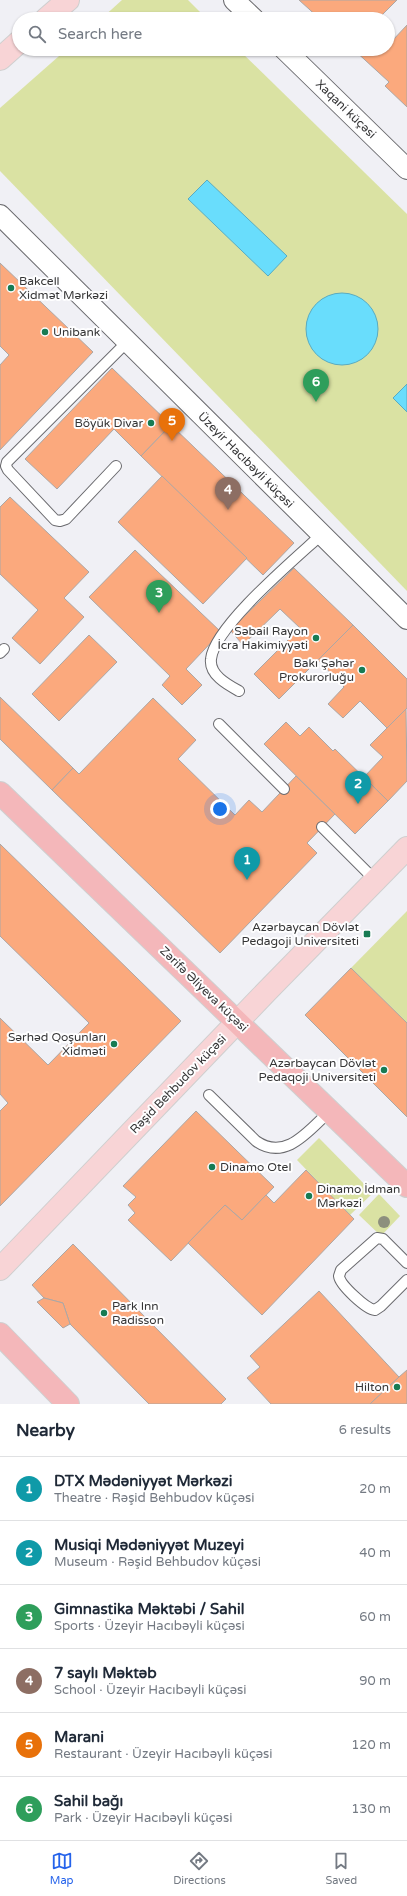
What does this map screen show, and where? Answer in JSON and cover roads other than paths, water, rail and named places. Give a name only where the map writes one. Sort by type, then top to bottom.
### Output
[{"type":"highway","name":"Zərifə Əliyeva küçəsi","points":[[2,798],[330,1110],[407,1186]]},
{"type":"highway","points":[[0,1334],[68,1404]]},
{"type":"main road","points":[[54,12],[68,0]]},
{"type":"main road","points":[[0,59],[12,48]]},
{"type":"main road","name":"Rəşid Behbudov küçəsi","points":[[0,1269],[407,848]]},
{"type":"street","points":[[234,0],[247,12]]},
{"type":"street","name":"Xaqani küçəsi","points":[[291,56],[407,169]]},
{"type":"street","name":"Üzeyir Hacıbəyli küçəsi","points":[[0,215],[407,619]]},
{"type":"lane","points":[[116,466],[66,519],[60,521],[55,520],[8,470],[6,466],[7,462],[128,341]]},
{"type":"lane","points":[[239,691],[223,682],[212,668],[211,660],[216,644],[239,614],[321,535]]},
{"type":"lane","points":[[220,724],[284,789]]},
{"type":"lane","points":[[322,827],[375,880]]},
{"type":"lane","points":[[209,1095],[256,1141],[264,1147],[274,1150],[284,1148],[294,1142],[330,1110]]},
{"type":"lane","points":[[407,1263],[383,1239],[377,1238],[341,1270],[338,1276],[341,1282],[368,1308],[375,1310],[407,1280]]},
{"type":"water","points":[[207,180],[287,256],[268,276],[188,199]]},
{"type":"water","points":[[335,293],[349,293],[356,295],[368,303],[376,315],[378,329],[376,343],[368,355],[356,363],[349,365],[335,365],[328,363],[316,355],[308,343],[306,336],[306,322],[308,315],[316,303],[328,295]]},
{"type":"water","points":[[407,384],[407,412],[393,398]]},
{"type":"place","name":"Bakcell Xidmət Mərkəzi","points":[[11,288]]},
{"type":"place","name":"Unibank","points":[[45,332]]},
{"type":"place","name":"Sahil bağı","points":[[316,402]]},
{"type":"place","name":"Böyük Divar","points":[[151,423]]},
{"type":"place","name":"Marani","points":[[172,441]]},
{"type":"place","name":"7 saylı Məktəb","points":[[228,510]]},
{"type":"place","name":"Gimnastika Məktəbi / Sahil","points":[[159,613]]},
{"type":"place","name":"Səbail Rayon İcra Hakimiyyəti","points":[[316,638]]},
{"type":"place","name":"Bakı Şəhər Prokurorluğu","points":[[362,670]]},
{"type":"place","name":"Musiqi Mədəniyyət Muzeyi","points":[[358,804]]},
{"type":"place","name":"DTX Mədəniyyət Mərkəzi","points":[[247,880]]},
{"type":"place","name":"Azərbaycan Dövlət Pedagoji Universiteti","points":[[367,934]]},
{"type":"place","name":"Sərhəd Qoşunları Xidməti","points":[[114,1044]]},
{"type":"place","name":"Azərbaycan Dövlət Pedaqoji Universiteti","points":[[384,1070]]},
{"type":"place","name":"Dinamo Otel","points":[[212,1167]]},
{"type":"place","name":"Dinamo İdman Mərkəzi","points":[[309,1196]]},
{"type":"place","name":"Park Inn Radisson","points":[[104,1313]]},
{"type":"place","name":"Hilton","points":[[397,1387]]}]
